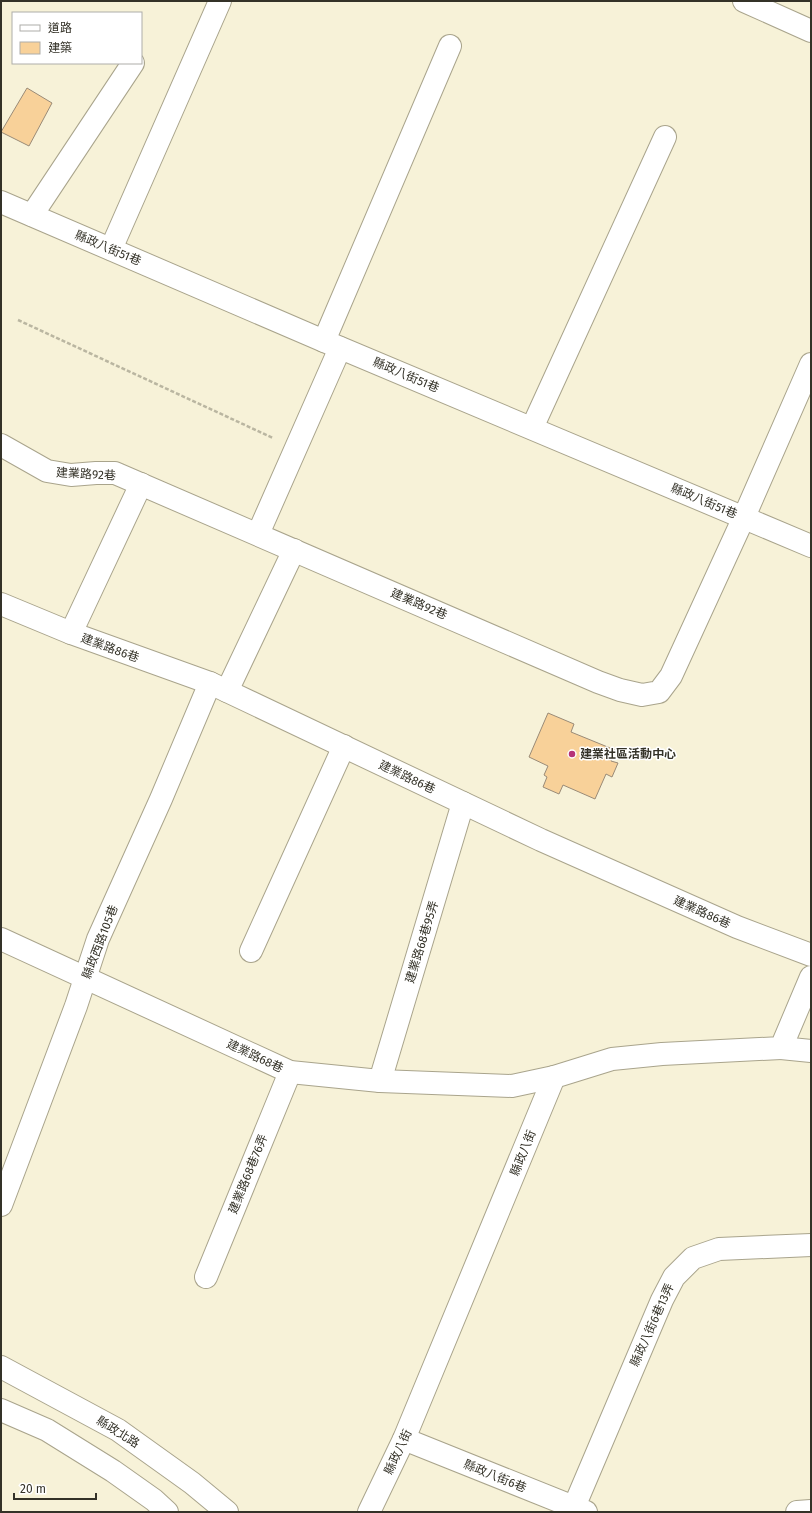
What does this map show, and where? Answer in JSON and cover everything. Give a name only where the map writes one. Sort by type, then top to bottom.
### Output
[{"type":"street","points":[[112,249],[220,1]]},
{"type":"street","points":[[744,1],[811,31]]},
{"type":"street","points":[[258,534],[296,449],[332,344],[450,46]]},
{"type":"street","points":[[32,215],[132,64]]},
{"type":"street","points":[[532,428],[665,137]]},
{"type":"street","name":"縣政八街51巷","points":[[1,202],[332,344],[811,546]]},
{"type":"street","name":"建業路92巷","points":[[1,445],[47,471],[71,475],[115,473],[598,682],[620,690],[642,695],[659,692],[670,676],[744,517],[811,364]]},
{"type":"street","points":[[70,633],[141,484]]},
{"type":"street","name":"縣政西路105巷","points":[[1,1205],[86,978],[98,940],[161,799],[218,687],[294,550]]},
{"type":"street","name":"建業路86巷","points":[[1,604],[70,633],[218,687],[541,840],[737,927],[811,955]]},
{"type":"street","points":[[252,951],[344,746]]},
{"type":"street","name":"建業路68巷95弄","points":[[380,1081],[463,803]]},
{"type":"street","name":"建業路68巷","points":[[1,939],[290,1072],[380,1081],[512,1086],[554,1077]]},
{"type":"street","points":[[781,1048],[811,976]]},
{"type":"street","points":[[554,1077],[612,1059],[662,1054],[781,1048],[811,1051]]},
{"type":"street","name":"建業路68巷76弄","points":[[206,1277],[290,1072]]},
{"type":"street","name":"縣政八街","points":[[369,1512],[404,1439],[554,1077]]},
{"type":"street","name":"縣政八街6巷13弄","points":[[580,1510],[662,1300],[674,1277],[693,1258],[719,1249],[811,1245]]},
{"type":"street","name":"縣政北路","points":[[1,1367],[118,1430],[192,1483],[226,1512]]},
{"type":"street","points":[[1,1410],[47,1430],[113,1471],[154,1500],[167,1512]]},
{"type":"street","name":"縣政八街6巷","points":[[404,1439],[580,1510]]},
{"type":"street","points":[[797,1512],[811,1511]]},
{"type":"path","points":[[18,320],[296,449]]},
{"type":"building","points":[[27,88],[52,103],[29,146],[1,132]]},
{"type":"building","name":"建業社區活動中心","points":[[548,713],[574,724],[571,732],[615,750],[611,761],[618,763],[612,777],[606,774],[595,799],[563,785],[559,794],[543,787],[547,777],[544,775],[548,766],[529,757]]},
{"type":"place","name":"建業社區活動中心","points":[[572,754]]}]
